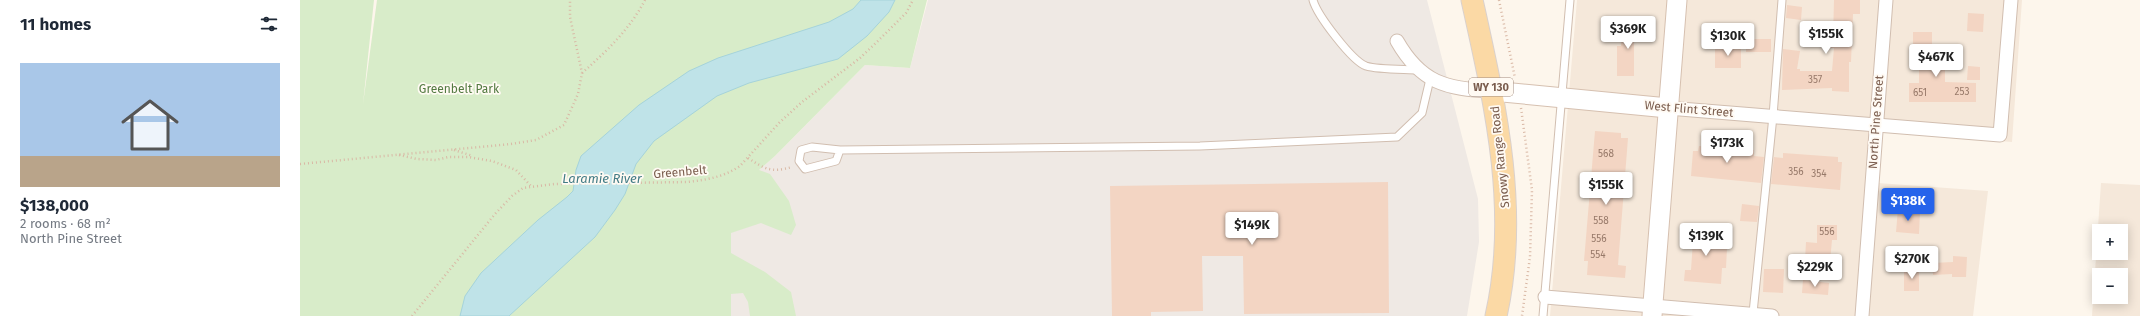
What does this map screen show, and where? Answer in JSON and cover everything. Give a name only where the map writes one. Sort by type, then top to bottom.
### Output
[{"type":"main road","name":"Snowy Range Road","points":[[1472,0],[1492,92],[1501,146],[1506,229],[1502,283],[1496,316]]},
{"type":"street","points":[[1652,311],[1677,0]]},
{"type":"street","name":"North Pine Street","points":[[1862,316],[1886,0]]},
{"type":"street","name":"West Flint Street","points":[[1398,41],[1407,58],[1430,79],[1445,86],[1465,90],[2000,135],[2011,0]]},
{"type":"street","points":[[1545,297],[1652,311],[1772,316]]},
{"type":"lane","points":[[1313,0],[1314,5],[1332,32],[1352,55],[1366,66],[1419,70]]},
{"type":"lane","points":[[1543,316],[1570,0]]},
{"type":"lane","points":[[1751,315],[1753,313],[1773,116],[1782,0]]},
{"type":"lane","points":[[840,150],[836,161],[828,164],[805,169],[799,161],[801,150],[812,147],[840,150],[1192,146],[1396,137],[1422,113],[1430,79]]},
{"type":"path","points":[[300,164],[536,140],[564,125],[578,94],[582,73],[570,17],[570,0]]},
{"type":"path","points":[[582,73],[605,54],[638,12],[645,0]]},
{"type":"path","name":"Greenbelt","points":[[412,316],[495,214],[512,196],[523,188],[554,184],[687,182],[718,177],[731,173],[748,158],[790,113],[860,58],[906,13],[913,0]]},
{"type":"path","points":[[1499,0],[1525,122],[1532,190],[1530,257],[1522,316]]},
{"type":"path","points":[[452,149],[480,159]]},
{"type":"path","points":[[396,155],[417,159],[436,160],[448,157],[468,157],[492,161],[516,170],[531,186]]},
{"type":"path","points":[[748,158],[765,169],[784,169],[802,164]]},
{"type":"shaded area","points":[[928,0],[1427,0],[1478,199],[1479,242],[1467,316],[731,316],[731,207],[759,170],[775,156],[865,65],[910,68]]},
{"type":"shaded area","points":[[1577,0],[2022,0],[2012,142],[1882,132],[1878,183],[1988,191],[1973,316],[1550,316]]},
{"type":"shaded area","points":[[2101,183],[2140,185],[2140,316],[2092,316],[2093,304],[2128,304],[2128,268],[2095,268],[2096,260],[2128,260],[2128,224],[2098,224]]},
{"type":"green space","name":"Greenbelt Park","points":[[300,0],[374,0],[363,104],[377,0],[927,0],[910,68],[865,65],[775,156],[759,170],[770,174],[789,201],[796,225],[791,235],[761,223],[731,233],[731,253],[765,272],[791,292],[796,316],[750,316],[748,302],[743,293],[731,294],[731,316],[300,316]]},
{"type":"water","name":"Laramie River","points":[[861,0],[895,0],[889,12],[867,36],[838,59],[749,83],[717,96],[654,141],[636,164],[625,194],[595,237],[509,316],[460,316],[465,296],[481,273],[538,220],[573,191],[576,170],[581,156],[639,105],[689,71],[718,58],[829,22],[853,9]]},
{"type":"building","points":[[1834,0],[1860,0],[1860,14],[1853,14],[1851,62],[1849,62],[1849,92],[1832,91],[1832,88],[1782,90],[1783,49],[1800,51],[1797,69],[1800,69],[1800,71],[1832,71],[1834,48],[1828,48],[1829,37],[1833,38]]},
{"type":"building","points":[[1787,5],[1802,7],[1801,20],[1786,18]]},
{"type":"building","points":[[1968,13],[1984,14],[1983,32],[1967,31]]},
{"type":"building","points":[[1622,27],[1646,28],[1645,40],[1634,40],[1634,76],[1617,76],[1617,46],[1621,46]]},
{"type":"building","points":[[1913,32],[1932,32],[1932,57],[1945,57],[1945,82],[1976,83],[1976,102],[1909,102],[1909,83],[1919,83],[1919,46],[1913,46]]},
{"type":"building","points":[[1746,39],[1771,39],[1771,52],[1746,52]]},
{"type":"building","points":[[1715,46],[1741,46],[1741,68],[1715,68]]},
{"type":"building","points":[[1968,66],[1980,67],[1980,80],[1967,80]]},
{"type":"building","points":[[1595,131],[1621,133],[1621,138],[1628,138],[1618,265],[1626,266],[1625,278],[1587,275],[1588,261],[1584,261]]},
{"type":"building","points":[[1699,146],[1754,150],[1754,156],[1764,157],[1761,183],[1691,176],[1693,151],[1698,151]]},
{"type":"building","points":[[1783,153],[1838,157],[1838,162],[1842,162],[1840,190],[1771,184],[1774,157],[1783,158]]},
{"type":"building","points":[[1388,182],[1389,313],[1244,314],[1243,256],[1202,256],[1203,311],[1151,312],[1151,316],[1112,316],[1110,186]]},
{"type":"building","points":[[1742,204],[1759,206],[1757,222],[1740,221]]},
{"type":"building","points":[[1898,209],[1920,211],[1919,234],[1896,232]]},
{"type":"building","points":[[1817,225],[1837,225],[1837,240],[1832,240],[1830,262],[1805,260],[1806,242],[1817,243]]},
{"type":"building","points":[[1688,228],[1717,230],[1716,247],[1727,248],[1726,268],[1722,268],[1721,284],[1684,281],[1685,270],[1691,270],[1693,241],[1687,241]]},
{"type":"building","points":[[1953,256],[1967,257],[1966,277],[1952,277],[1952,274],[1933,275],[1932,263],[1953,262]]},
{"type":"building","points":[[1904,268],[1919,268],[1919,291],[1904,291]]},
{"type":"building","points":[[1764,269],[1784,269],[1783,293],[1763,292]]},
{"type":"building","points":[[1803,280],[1829,283],[1828,295],[1802,293]]}]
